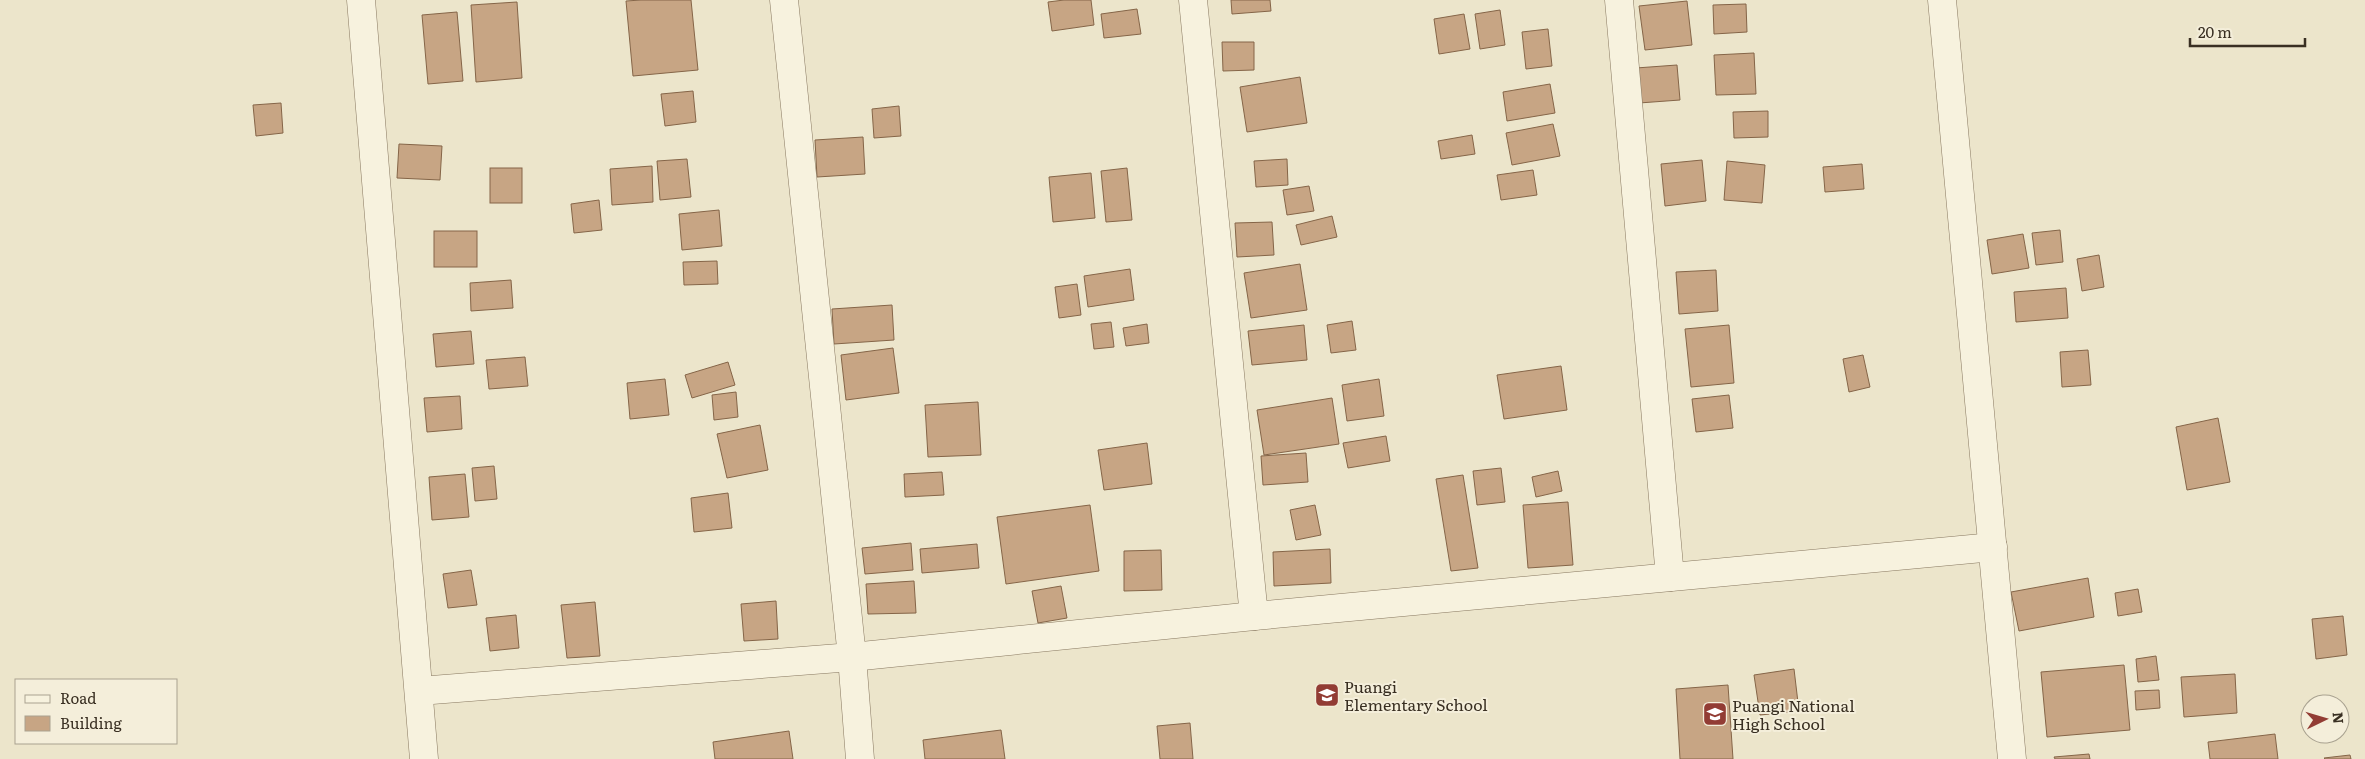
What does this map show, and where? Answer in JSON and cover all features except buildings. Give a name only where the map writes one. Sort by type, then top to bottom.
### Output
[{"type":"street","points":[[360,0],[424,759]]},
{"type":"street","points":[[784,0],[852,657],[860,759]]},
{"type":"street","points":[[1193,0],[1254,616]]},
{"type":"street","points":[[1619,0],[1670,577]]},
{"type":"street","points":[[1942,0],[1994,547],[2012,759]]},
{"type":"street","points":[[419,691],[852,657],[1254,616],[1994,547]]},
{"type":"place","name":"Puangi Elementary School","points":[[1327,695]]},
{"type":"place","name":"Puangi National High School","points":[[1715,714]]}]
